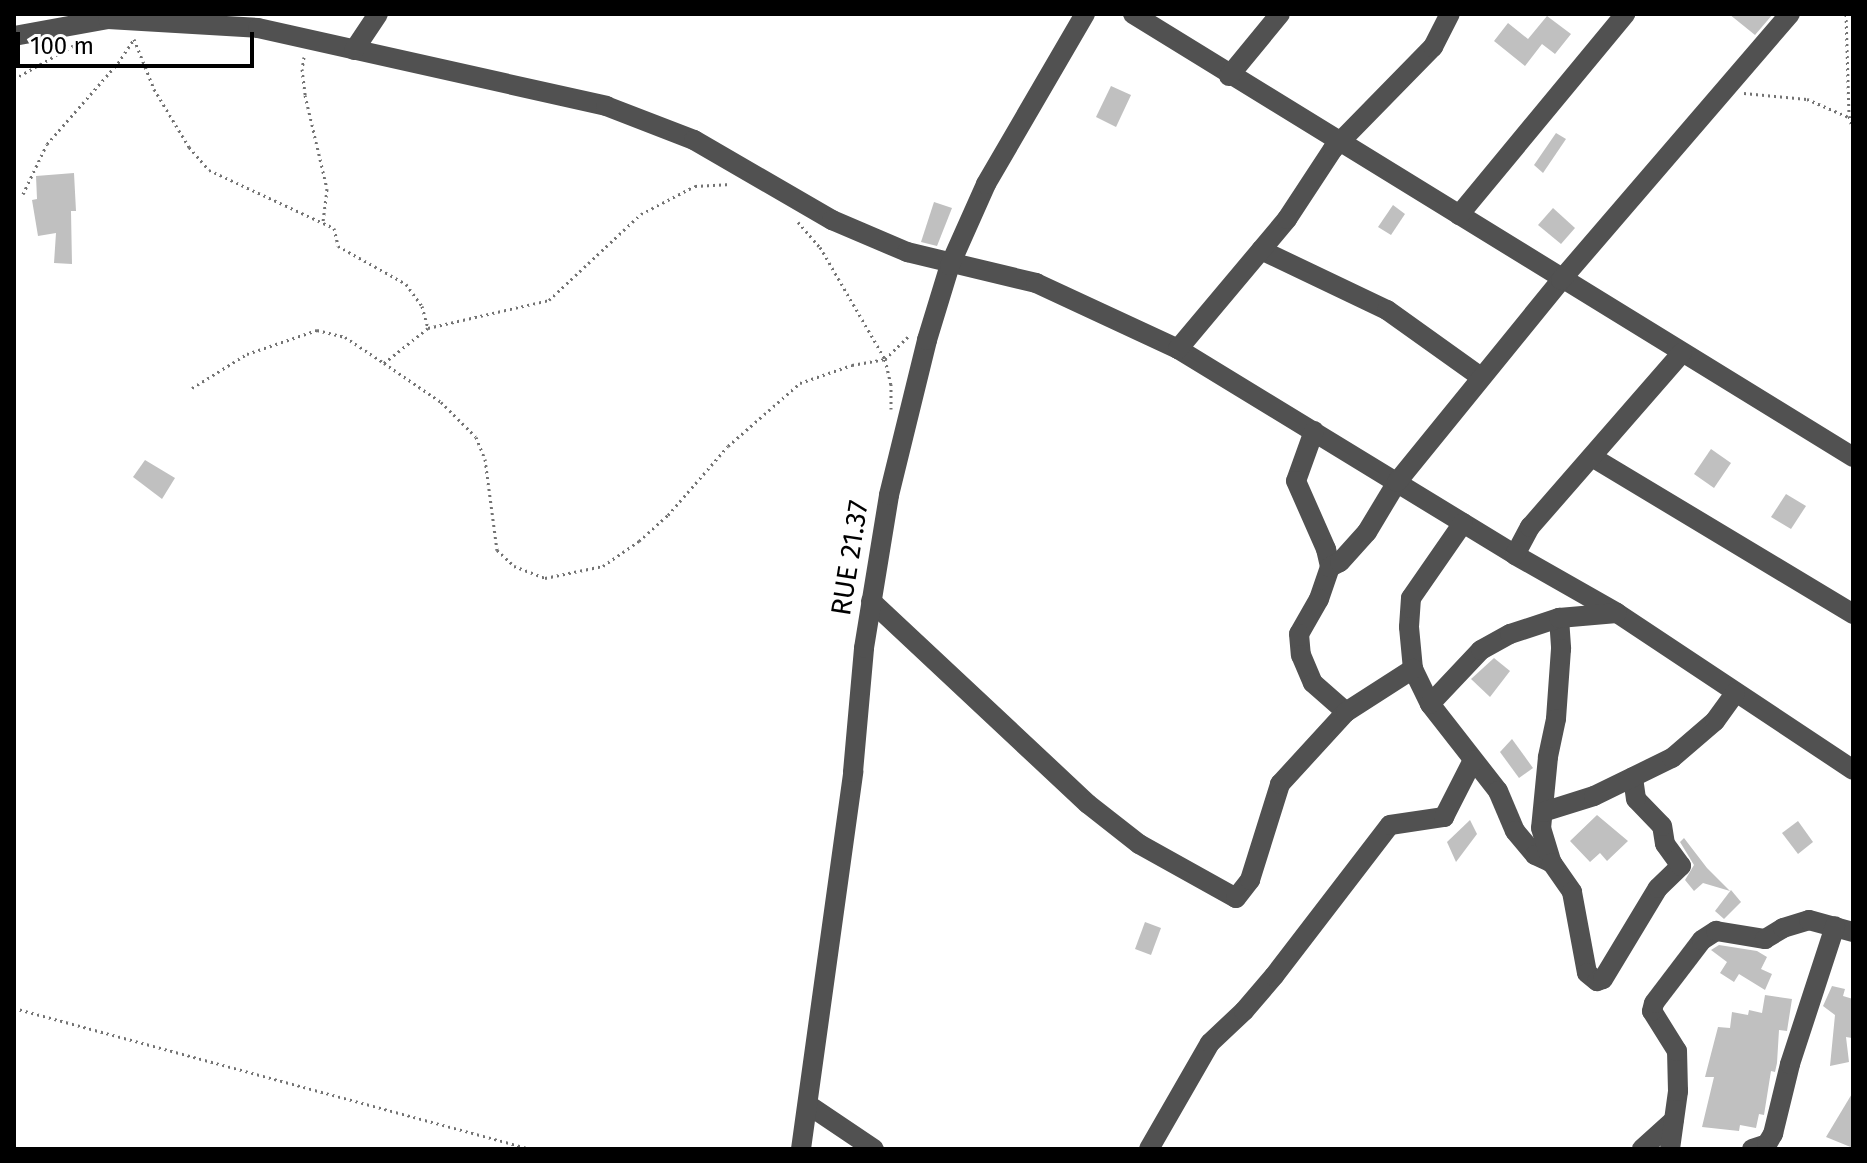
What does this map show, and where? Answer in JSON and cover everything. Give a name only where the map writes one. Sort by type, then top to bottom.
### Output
[{"type":"street","points":[[239,14],[258,28]]},
{"type":"street","points":[[354,50],[378,14]]},
{"type":"street","name":"RUE 21.37","points":[[801,1149],[810,1106],[871,601],[889,495],[935,312],[950,265],[986,184],[1085,14]]},
{"type":"street","points":[[1133,14],[1229,76],[1853,457]]},
{"type":"street","points":[[1229,76],[1280,14]]},
{"type":"street","points":[[1178,349],[1261,250],[1340,142],[1433,47],[1450,14]]},
{"type":"street","points":[[1459,215],[1625,14]]},
{"type":"street","points":[[1330,567],[1340,562],[1367,532],[1397,482],[1481,377],[1790,14]]},
{"type":"street","points":[[14,36],[108,20],[258,28],[307,42],[606,106],[694,140],[832,220],[907,252],[950,265],[1036,283],[1178,349],[1515,555],[1617,613],[1853,770]]},
{"type":"street","points":[[1261,250],[1387,310],[1481,377]]},
{"type":"street","points":[[1515,555],[1530,527],[1682,353]]},
{"type":"street","points":[[1314,431],[1296,481],[1326,549],[1330,567],[1319,599],[1299,634],[1301,655],[1313,683],[1346,712]]},
{"type":"street","points":[[1592,457],[1853,614]]},
{"type":"street","points":[[1463,523],[1411,598],[1409,627],[1413,669],[1430,704],[1498,791],[1515,831],[1535,855],[1552,863]]},
{"type":"street","points":[[871,601],[1088,804],[1150,851],[1236,898],[1250,880],[1280,784],[1346,712],[1413,669]]},
{"type":"street","points":[[1430,704],[1481,650],[1532,624],[1559,618],[1617,613]]},
{"type":"street","points":[[1559,618],[1561,649],[1543,812],[1544,842],[1552,863],[1572,892],[1587,973],[1597,981],[1603,979],[1658,888],[1681,866],[1665,844],[1662,826],[1636,799],[1633,777]]},
{"type":"street","points":[[1543,812],[1594,796],[1672,758],[1715,721],[1735,693]]},
{"type":"street","points":[[1149,1149],[1210,1043],[1274,976],[1390,825],[1444,817],[1473,760]]},
{"type":"street","points":[[1670,1149],[1678,1091],[1677,1051],[1652,1011],[1654,1003],[1702,940],[1716,931],[1765,939],[1783,928],[1809,920],[1844,929],[1790,1064],[1773,1134],[1767,1144],[1752,1149]]},
{"type":"street","points":[[810,1106],[874,1149]]},
{"type":"street","points":[[1642,1149],[1674,1120]]},
{"type":"path","points":[[1846,14],[1853,130]]},
{"type":"path","points":[[14,79],[72,48],[108,20],[134,39],[154,89],[189,147],[209,170],[334,228],[338,246],[406,284],[422,306],[428,328]]},
{"type":"path","points":[[23,194],[47,144],[118,63],[134,39]]},
{"type":"path","points":[[307,42],[302,69],[327,189],[323,223]]},
{"type":"path","points":[[1724,92],[1807,99],[1851,117]]},
{"type":"path","points":[[384,363],[428,328],[549,300],[641,214],[695,186],[735,184]]},
{"type":"path","points":[[793,218],[820,247],[885,359],[891,384],[891,420]]},
{"type":"path","points":[[192,388],[247,354],[317,330],[345,337],[441,402],[476,437],[485,459],[497,550],[514,566],[545,578],[603,566],[639,541],[668,515],[728,446],[800,383],[852,365],[885,359],[935,312]]},
{"type":"path","points":[[14,1008],[531,1149]]},
{"type":"building","points":[[1729,14],[1773,14],[1755,35]]},
{"type":"building","points":[[1547,16],[1571,34],[1555,54],[1542,44],[1525,66],[1494,41],[1508,23],[1528,39]]},
{"type":"building","points":[[1111,86],[1131,95],[1116,127],[1096,117]]},
{"type":"building","points":[[1556,133],[1566,139],[1543,173],[1534,165]]},
{"type":"building","points":[[74,173],[76,211],[71,211],[72,264],[54,263],[56,233],[38,236],[32,200],[37,199],[36,176]]},
{"type":"building","points":[[934,202],[952,208],[937,246],[921,242]]},
{"type":"building","points":[[1393,205],[1405,214],[1391,235],[1378,227]]},
{"type":"building","points":[[1553,208],[1575,228],[1561,244],[1538,225]]},
{"type":"building","points":[[1711,449],[1731,463],[1714,488],[1694,474]]},
{"type":"building","points":[[145,460],[175,478],[162,499],[133,477]]},
{"type":"building","points":[[1786,494],[1806,506],[1791,529],[1771,517]]},
{"type":"building","points":[[1494,658],[1510,671],[1490,697],[1471,679]]},
{"type":"building","points":[[1512,739],[1533,768],[1519,778],[1500,752]]},
{"type":"building","points":[[1597,815],[1628,841],[1607,861],[1600,853],[1590,862],[1570,841]]},
{"type":"building","points":[[1470,820],[1477,834],[1456,862],[1447,842]]},
{"type":"building","points":[[1798,821],[1813,842],[1798,854],[1782,833]]},
{"type":"building","points":[[1684,838],[1730,891],[1703,883],[1694,891],[1685,880],[1694,865],[1680,842]]},
{"type":"building","points":[[1731,890],[1741,902],[1724,919],[1715,911]]},
{"type":"building","points":[[1145,922],[1161,928],[1151,955],[1135,949]]},
{"type":"building","points":[[1719,945],[1757,951],[1767,957],[1761,969],[1772,974],[1765,990],[1739,974],[1734,982],[1720,973],[1727,962],[1711,950]]},
{"type":"building","points":[[1832,986],[1845,989],[1843,996],[1853,999],[1853,1030],[1852,1038],[1846,1037],[1849,1062],[1830,1066],[1835,1015],[1823,1006]]},
{"type":"building","points":[[1765,995],[1792,999],[1787,1031],[1779,1030],[1777,1063],[1775,1072],[1771,1071],[1764,1115],[1759,1114],[1756,1128],[1740,1125],[1739,1131],[1702,1127],[1714,1077],[1705,1077],[1718,1027],[1730,1028],[1732,1012],[1748,1015],[1749,1010],[1762,1013]]},
{"type":"building","points":[[1853,1092],[1853,1148],[1826,1137]]}]
